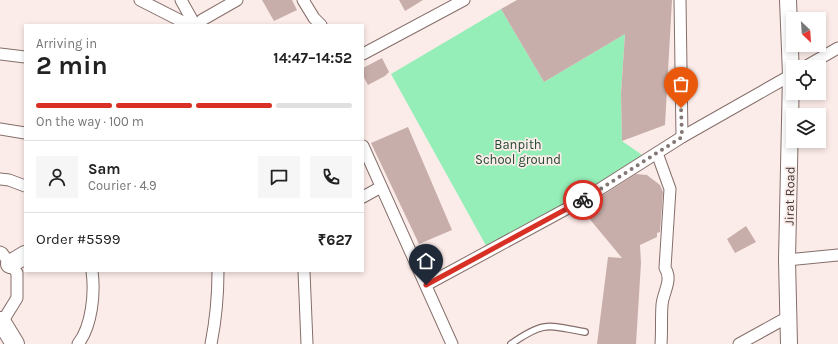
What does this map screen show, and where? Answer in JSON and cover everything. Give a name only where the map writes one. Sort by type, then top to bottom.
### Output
[{"type":"main road","name":"Jirat Road","points":[[788,0],[795,60]]},
{"type":"main road","name":"Jirat Road","points":[[789,344],[787,260],[795,100]]},
{"type":"main road","points":[[0,321],[16,344]]},
{"type":"street","points":[[140,0],[187,24]]},
{"type":"street","points":[[181,0],[194,24]]},
{"type":"street","points":[[200,24],[202,20],[237,0]]},
{"type":"street","points":[[303,0],[314,18],[320,24]]},
{"type":"street","points":[[364,53],[464,0]]},
{"type":"street","points":[[680,0],[682,137]]},
{"type":"street","points":[[817,60],[838,48]]},
{"type":"street","points":[[0,54],[24,57]]},
{"type":"street","points":[[426,285],[581,201],[682,137],[786,78]]},
{"type":"street","points":[[0,129],[24,134]]},
{"type":"street","points":[[364,148],[452,344]]},
{"type":"street","points":[[657,153],[670,189],[665,268],[668,273],[668,286],[662,303],[661,344]]},
{"type":"street","points":[[0,179],[9,180],[24,186]]},
{"type":"street","points":[[364,196],[381,187]]},
{"type":"street","points":[[787,260],[838,255]]},
{"type":"street","points":[[0,321],[4,319],[17,298],[17,273],[12,257]]},
{"type":"street","points":[[78,344],[91,313],[94,284],[92,272]]},
{"type":"street","points":[[211,344],[218,297],[218,272]]},
{"type":"street","points":[[304,272],[307,344]]},
{"type":"street","points":[[739,344],[788,317]]},
{"type":"lane","points":[[511,344],[528,332],[550,326],[585,332]]},
{"type":"green space","name":"Banpith School ground","points":[[501,9],[544,82],[625,34],[621,93],[622,141],[648,159],[489,251],[391,74]]},
{"type":"building","points":[[262,0],[292,0],[297,10],[274,21]]},
{"type":"building","points":[[399,0],[423,0],[405,11]]},
{"type":"building","points":[[517,0],[672,0],[665,125],[622,141],[621,93],[625,34],[544,82],[501,9]]},
{"type":"building","points":[[382,58],[389,72],[385,76],[368,85],[364,78],[364,67]]},
{"type":"building","points":[[408,127],[452,230],[419,244],[371,143]]},
{"type":"building","points":[[636,174],[647,175],[660,185],[663,192],[660,232],[657,233],[657,237],[640,245],[641,263],[636,344],[597,344],[608,257],[622,258],[588,217],[586,206]]},
{"type":"building","points":[[746,226],[756,242],[735,253],[727,239]]},
{"type":"way so far","points":[[583,200],[682,137],[681,108]]},
{"type":"route","points":[[426,285],[583,200]]}]
